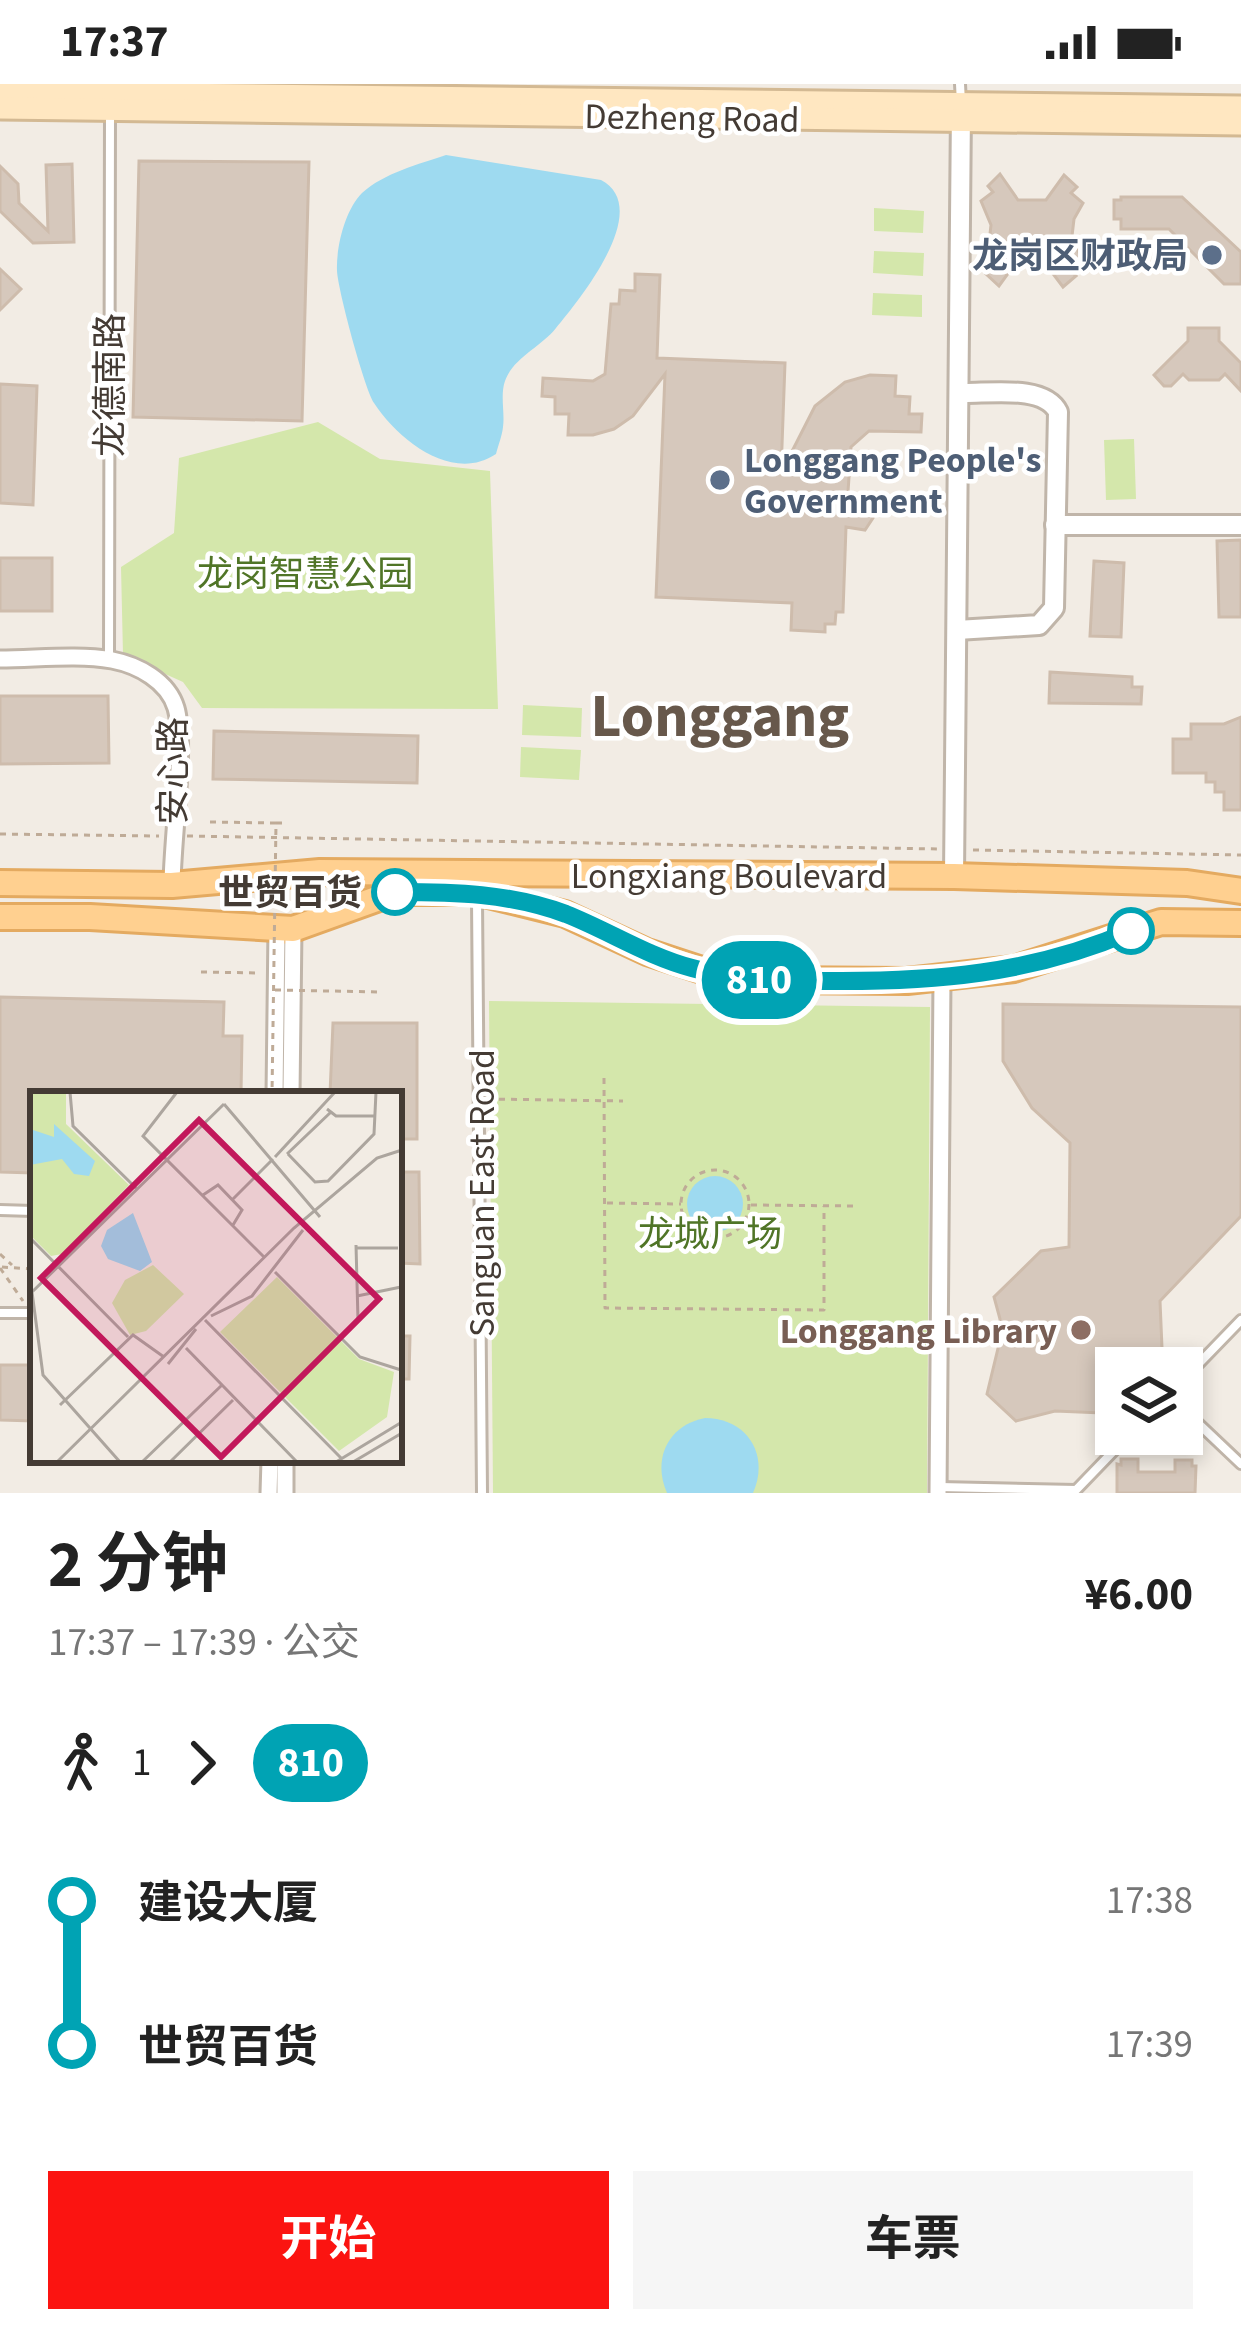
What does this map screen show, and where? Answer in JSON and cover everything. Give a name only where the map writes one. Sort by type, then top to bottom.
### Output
[{"type":"main road","name":"Dezheng Road","points":[[0,92],[962,103],[1241,124]]},
{"type":"main road","name":"Dezheng Road","points":[[962,103],[1141,95],[1241,107]]},
{"type":"main road","name":"Dezheng Road","points":[[0,108],[110,96]]},
{"type":"main road","name":"Longxiang Boulevard","points":[[0,883],[172,885],[320,872],[954,876],[1186,883],[1241,891]]},
{"type":"main road","points":[[1186,883],[1241,878]]},
{"type":"main road","name":"Longxiang Boulevard","points":[[0,916],[285,929],[395,892],[476,892],[543,907],[668,961],[733,978],[942,980],[1050,960],[1161,922],[1241,922]]},
{"type":"street","points":[[954,876],[962,103]]},
{"type":"street","points":[[957,630],[1029,627],[1046,620],[1054,602],[1058,412],[1040,396],[960,393]]},
{"type":"street","points":[[1055,525],[1241,525]]},
{"type":"street","name":"安心路","points":[[0,659],[109,660],[136,667],[160,682],[176,707],[172,885]]},
{"type":"street","points":[[274,1091],[285,929]]},
{"type":"street","points":[[285,929],[291,1091]]},
{"type":"street","points":[[938,1490],[942,980]]},
{"type":"street","points":[[269,1493],[270,1463]]},
{"type":"lane","name":"龙德南路","points":[[109,660],[110,96]]},
{"type":"lane","name":"Sanguan East Road","points":[[476,892],[482,1493]]},
{"type":"lane","points":[[0,1313],[30,1310]]},
{"type":"lane","points":[[1203,1359],[1241,1320]]},
{"type":"lane","points":[[1203,1428],[1241,1464]]},
{"type":"lane","points":[[938,1490],[1076,1490],[1110,1455]]},
{"type":"path","points":[[210,822],[285,823]]},
{"type":"path","points":[[274,1091],[276,823]]},
{"type":"path","points":[[0,834],[1241,855]]},
{"type":"path","points":[[201,972],[274,974]]},
{"type":"path","points":[[273,990],[382,992]]},
{"type":"path","points":[[604,1078],[605,1308],[824,1310],[824,1206]]},
{"type":"path","points":[[480,1099],[623,1101]]},
{"type":"path","points":[[716,1170],[740,1180],[750,1205],[740,1229],[715,1239],[691,1228],[681,1204],[691,1179],[716,1170]]},
{"type":"path","points":[[605,1203],[681,1204]]},
{"type":"path","points":[[750,1205],[856,1206]]},
{"type":"path","points":[[0,1255],[16,1268]]},
{"type":"path","points":[[0,1268],[30,1269]]},
{"type":"path","points":[[0,1268],[30,1309]]},
{"type":"green space","points":[[874,208],[924,211],[923,233],[874,231]]},
{"type":"green space","points":[[874,251],[924,253],[923,276],[873,273]]},
{"type":"green space","points":[[873,293],[922,295],[922,317],[872,315]]},
{"type":"green space","name":"龙岗智慧公园","points":[[318,422],[380,459],[490,471],[498,709],[202,708],[183,682],[123,655],[121,567],[174,533],[179,458]]},
{"type":"green space","points":[[1134,439],[1136,499],[1106,500],[1104,440]]},
{"type":"green space","points":[[523,705],[582,708],[581,737],[522,735]]},
{"type":"green space","points":[[521,747],[581,750],[579,780],[520,777]]},
{"type":"green space","name":"龙城广场","points":[[489,1001],[930,1007],[927,1493],[493,1493]]},
{"type":"water","points":[[446,155],[601,180],[615,193],[620,211],[607,254],[581,297],[550,335],[509,373],[496,454],[462,464],[428,454],[412,443],[374,403],[352,338],[337,271],[343,229],[362,193],[391,175]]},
{"type":"water","points":[[715,1176],[735,1184],[743,1204],[735,1224],[715,1232],[695,1224],[687,1204],[695,1184]]},
{"type":"water","points":[[705,1418],[733,1424],[751,1441],[759,1465],[753,1493],[667,1493],[661,1468],[666,1445],[681,1428]]},
{"type":"building","points":[[139,161],[309,162],[302,421],[133,417]]},
{"type":"building","points":[[72,164],[74,242],[33,243],[0,211],[0,166],[18,184],[19,203],[48,231],[46,165]]},
{"type":"building","points":[[1000,174],[1018,200],[1046,200],[1064,175],[1077,187],[1071,193],[1083,203],[1072,236],[1082,260],[1070,270],[1076,276],[1063,287],[1045,263],[1017,261],[999,286],[986,274],[992,268],[981,258],[991,225],[981,201],[993,192],[988,186]]},
{"type":"building","points":[[1182,197],[1241,252],[1241,284],[1224,284],[1169,229],[1121,229],[1121,219],[1114,219],[1114,200]]},
{"type":"building","points":[[0,269],[21,289],[0,310]]},
{"type":"building","points":[[635,274],[660,275],[657,358],[785,363],[781,473],[815,406],[845,382],[870,375],[896,376],[895,396],[910,397],[909,414],[922,414],[921,432],[869,431],[851,447],[847,507],[866,506],[873,518],[865,530],[846,527],[843,612],[836,612],[835,624],[825,624],[825,632],[791,630],[792,603],[656,597],[665,374],[633,416],[593,435],[568,435],[569,414],[555,414],[555,397],[542,396],[543,378],[593,381],[605,374],[611,304],[619,304],[620,290],[635,291]]},
{"type":"building","points":[[1188,328],[1219,328],[1219,341],[1241,363],[1241,391],[1225,374],[1219,380],[1189,380],[1183,374],[1171,386],[1164,386],[1154,375],[1188,341]]},
{"type":"building","points":[[0,384],[37,386],[33,505],[0,503]]},
{"type":"building","points":[[1241,540],[1241,617],[1219,617],[1217,541]]},
{"type":"building","points":[[0,558],[52,558],[52,611],[0,611]]},
{"type":"building","points":[[1094,561],[1124,563],[1121,637],[1090,636]]},
{"type":"building","points":[[1050,672],[1132,677],[1132,687],[1142,687],[1141,704],[1049,703]]},
{"type":"building","points":[[0,696],[108,696],[109,763],[0,764]]},
{"type":"building","points":[[1241,717],[1241,810],[1224,810],[1224,792],[1215,792],[1215,782],[1206,782],[1206,773],[1173,773],[1173,739],[1191,739],[1191,724],[1224,724]]},
{"type":"building","points":[[214,731],[418,736],[417,783],[213,779]]},
{"type":"building","points":[[0,997],[224,1002],[223,1036],[242,1036],[241,1091],[30,1091],[30,1173],[0,1172]]},
{"type":"building","points":[[1003,1004],[1241,1007],[1241,1216],[1160,1301],[1162,1347],[1095,1347],[1095,1413],[1055,1411],[1016,1421],[987,1394],[1000,1340],[994,1297],[1041,1251],[1069,1247],[1070,1143],[1032,1108],[1003,1061]]},
{"type":"building","points":[[333,1023],[417,1023],[417,1139],[402,1139],[402,1091],[330,1091]]},
{"type":"building","points":[[402,1172],[419,1172],[420,1264],[402,1263]]},
{"type":"building","points":[[402,1336],[410,1336],[409,1379],[402,1379]]},
{"type":"building","points":[[0,1365],[30,1365],[30,1421],[0,1420]]},
{"type":"building","points":[[1121,1459],[1138,1459],[1138,1472],[1175,1472],[1175,1460],[1192,1460],[1195,1493],[1117,1493]]},
{"type":"bus line","name":"810","points":[[395,892],[476,892],[521,901],[565,914],[668,961],[756,980],[942,980],[1050,960],[1131,931]]},
{"type":"place","name":"龙岗区财政局","points":[[1212,255]]},
{"type":"place","name":"Longgang People's Government","points":[[720,480]]},
{"type":"place","name":"世贸百货","points":[[395,892]]},
{"type":"place","name":"Longgang Library","points":[[1081,1330]]},
{"type":"district","name":"Longgang","points":[[720,715]]}]
